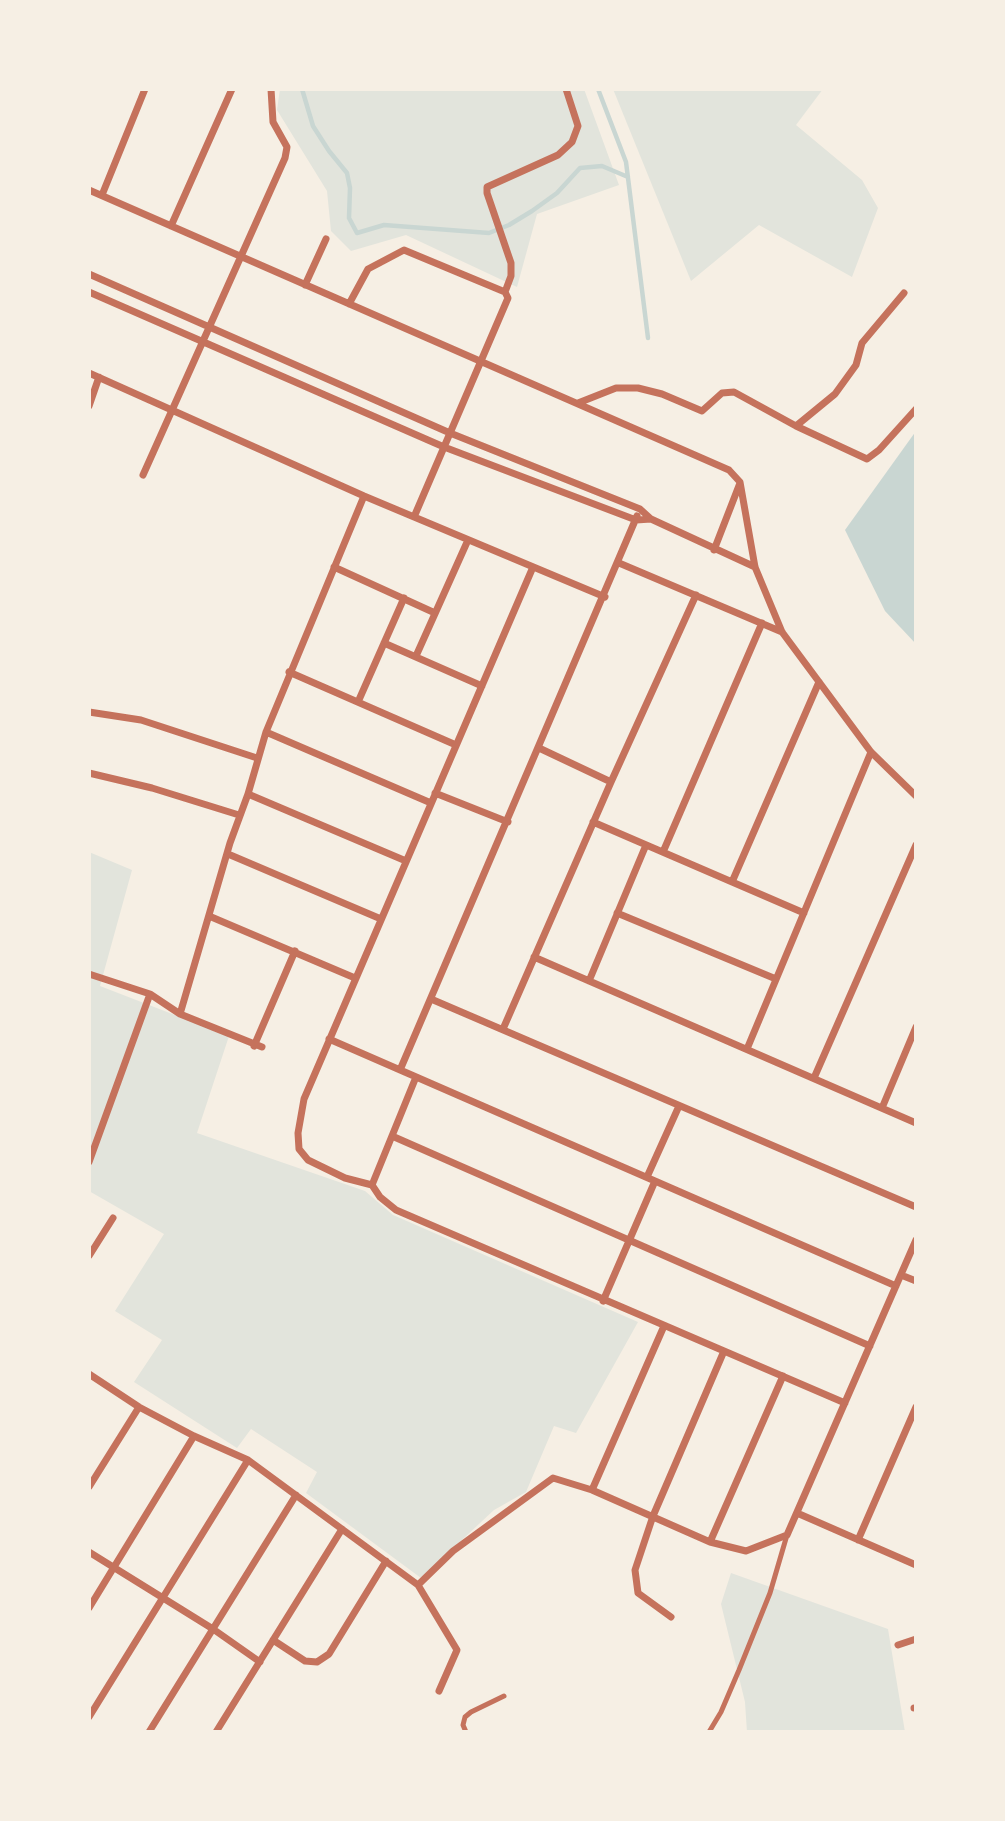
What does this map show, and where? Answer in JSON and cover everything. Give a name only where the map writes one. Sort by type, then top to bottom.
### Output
[{"type":"street","points":[[102,195],[145,89]]},
{"type":"street","points":[[171,226],[232,89]]},
{"type":"street","points":[[143,475],[279,174],[287,147],[273,122],[271,89]]},
{"type":"street","points":[[505,292],[511,276],[511,263],[486,193],[487,187],[558,155],[572,142],[578,126],[566,89]]},
{"type":"street","points":[[89,190],[729,470],[740,482],[755,567],[782,632],[871,752],[916,796]]},
{"type":"street","points":[[305,285],[326,239]]},
{"type":"street","points":[[349,304],[369,267],[404,250],[505,292],[508,298],[414,517]]},
{"type":"street","points":[[89,274],[450,433],[640,509],[651,519],[755,567]]},
{"type":"street","points":[[89,292],[444,447],[636,520],[651,519]]},
{"type":"street","points":[[796,426],[835,394],[856,365],[862,343],[904,293]]},
{"type":"street","points":[[89,373],[363,496],[605,597]]},
{"type":"street","points":[[89,406],[99,377]]},
{"type":"street","points":[[578,403],[616,388],[638,388],[662,394],[702,411],[722,393],[734,392],[796,426],[867,459],[879,450],[916,409]]},
{"type":"street","points":[[714,550],[740,482]]},
{"type":"street","points":[[180,1014],[266,732],[363,496]]},
{"type":"street","points":[[400,1070],[605,597],[640,509]]},
{"type":"street","points":[[416,656],[468,540]]},
{"type":"street","points":[[619,563],[782,632]]},
{"type":"street","points":[[334,567],[435,612]]},
{"type":"street","points":[[533,567],[304,1099],[298,1133],[299,1149],[308,1160],[327,1170],[372,1185],[380,1197],[396,1210],[845,1403]]},
{"type":"street","points":[[503,1029],[696,595]]},
{"type":"street","points":[[358,702],[404,598]]},
{"type":"street","points":[[663,852],[762,623]]},
{"type":"street","points":[[384,643],[482,686]]},
{"type":"street","points":[[289,672],[456,746]]},
{"type":"street","points":[[732,882],[819,682]]},
{"type":"street","points":[[89,712],[141,720],[257,758]]},
{"type":"street","points":[[266,732],[431,803]]},
{"type":"street","points":[[539,748],[611,782]]},
{"type":"street","points":[[747,1049],[871,752]]},
{"type":"street","points":[[89,774],[152,788],[239,815]]},
{"type":"street","points":[[435,793],[508,822]]},
{"type":"street","points":[[248,794],[406,861]]},
{"type":"street","points":[[593,822],[804,913]]},
{"type":"street","points":[[589,981],[646,845]]},
{"type":"street","points":[[814,1078],[916,845]]},
{"type":"street","points":[[228,854],[381,919]]},
{"type":"street","points":[[617,913],[776,979]]},
{"type":"street","points":[[209,916],[355,978]]},
{"type":"street","points":[[89,974],[150,994],[180,1014],[258,1047],[295,951]]},
{"type":"street","points":[[534,957],[916,1123]]},
{"type":"street","points":[[89,1162],[150,994]]},
{"type":"street","points":[[431,999],[916,1207]]},
{"type":"street","points":[[882,1108],[916,1027]]},
{"type":"street","points":[[329,1039],[896,1286]]},
{"type":"street","points":[[372,1185],[416,1077]]},
{"type":"street","points":[[603,1301],[679,1106]]},
{"type":"street","points":[[391,1136],[870,1346]]},
{"type":"street","points":[[89,1256],[113,1218]]},
{"type":"street","points":[[418,1585],[453,1551],[553,1478],[592,1490],[710,1542],[746,1551],[787,1535],[916,1240]]},
{"type":"street","points":[[901,1275],[916,1282]]},
{"type":"street","points":[[592,1490],[664,1326]]},
{"type":"street","points":[[671,1617],[638,1593],[635,1570],[653,1516],[724,1351]]},
{"type":"street","points":[[89,1374],[139,1407],[248,1460],[418,1585],[457,1650],[439,1691]]},
{"type":"street","points":[[710,1542],[783,1376]]},
{"type":"street","points":[[89,1487],[139,1407]]},
{"type":"street","points":[[858,1540],[916,1407]]},
{"type":"street","points":[[89,1608],[194,1436]]},
{"type":"street","points":[[89,1717],[248,1460]]},
{"type":"street","points":[[149,1732],[296,1495]]},
{"type":"street","points":[[797,1513],[916,1565]]},
{"type":"street","points":[[216,1732],[342,1529]]},
{"type":"street","points":[[89,1552],[213,1629],[260,1662]]},
{"type":"street","points":[[273,1640],[305,1661],[317,1662],[329,1654],[386,1561]]},
{"type":"street","points":[[898,1645],[916,1639]]},
{"type":"lane","points":[[709,1732],[739,1670],[769,1593],[787,1535]]},
{"type":"lane","points":[[466,1732],[463,1725],[471,1712],[503,1696]]},
{"type":"shaded area","points":[[280,89],[584,89],[619,185],[537,214],[517,287],[406,235],[351,251],[331,231],[327,191],[277,110]]},
{"type":"shaded area","points":[[613,89],[823,89],[796,125],[862,180],[878,208],[852,277],[759,225],[691,281]]},
{"type":"shaded area","points":[[916,431],[916,644],[885,611],[845,530]]},
{"type":"shaded area","points":[[89,852],[132,870],[100,986],[229,1036],[197,1133],[365,1191],[393,1215],[638,1322],[576,1433],[554,1426],[526,1492],[494,1510],[421,1578],[306,1493],[317,1472],[251,1429],[237,1448],[134,1382],[162,1340],[115,1311],[164,1234],[89,1191]]},
{"type":"shaded area","points":[[731,1573],[888,1629],[905,1732],[747,1732],[745,1702],[721,1604]]},
{"type":"waterway","points":[[302,89],[313,126],[347,173],[350,188],[349,218],[357,233],[384,225],[489,233],[532,211],[557,193],[580,168],[602,166],[628,177]]},
{"type":"waterway","points":[[598,89],[626,162],[648,338]]}]
